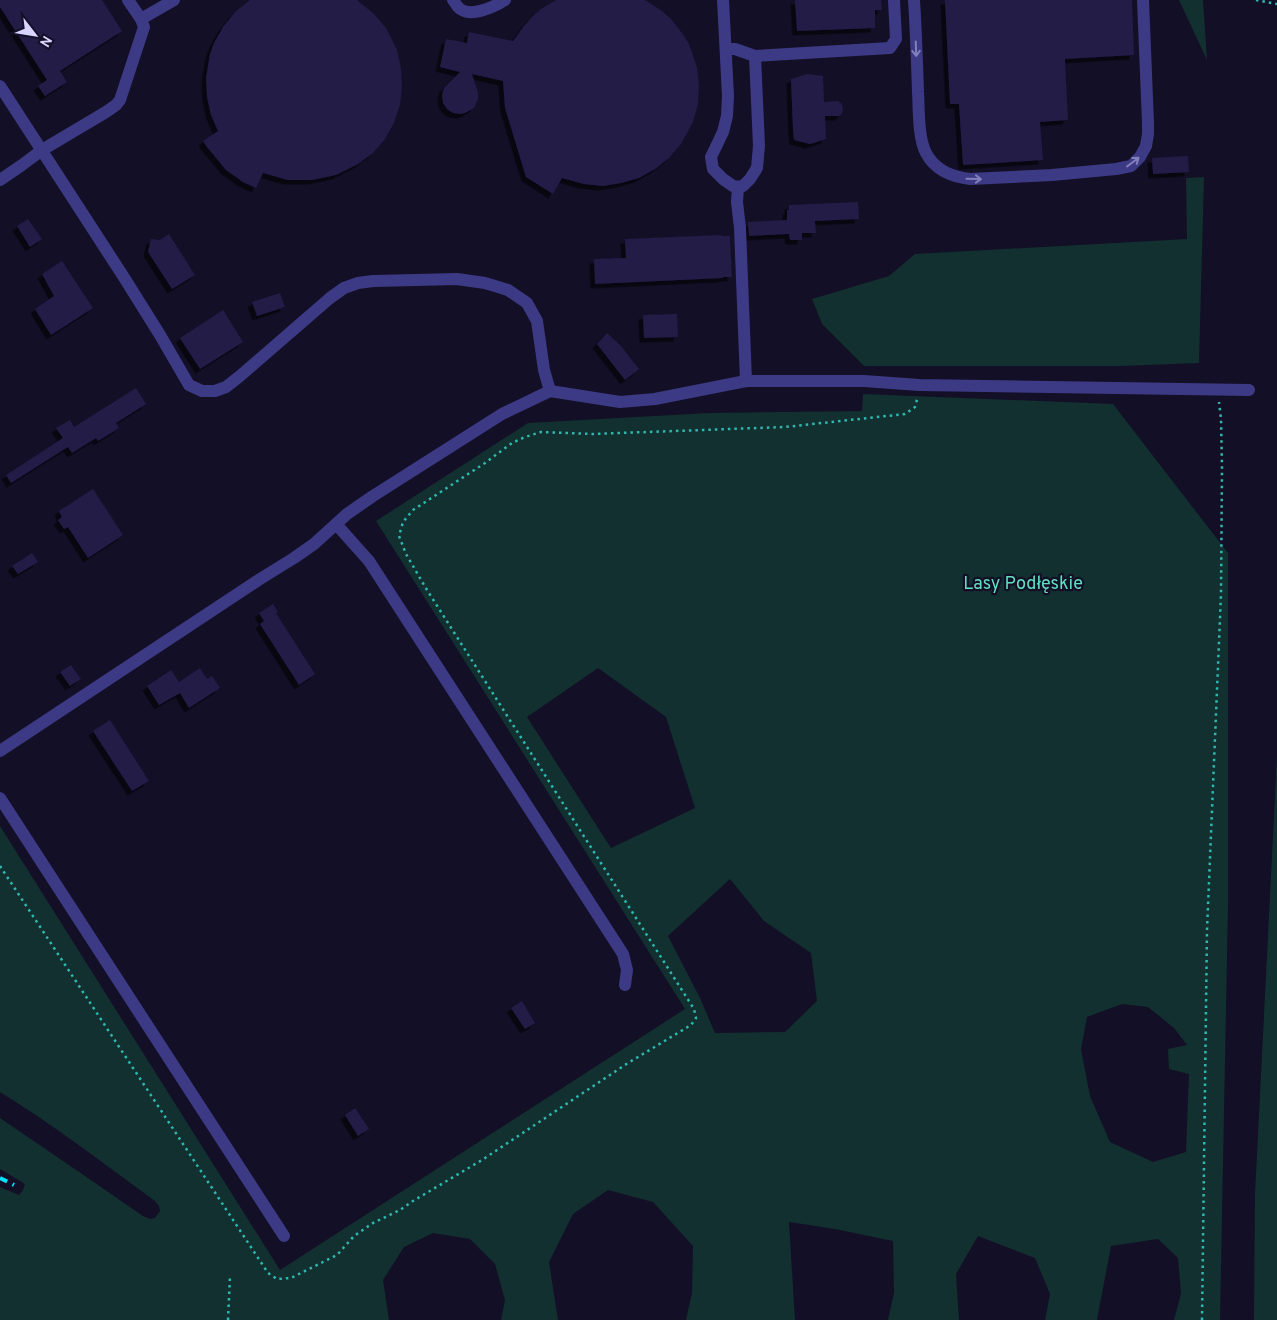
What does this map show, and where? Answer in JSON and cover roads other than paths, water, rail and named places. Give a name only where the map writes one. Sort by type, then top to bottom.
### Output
[{"type":"lane","points":[[0,180],[42,150],[106,112],[120,100],[144,26],[128,0]]},
{"type":"lane","points":[[141,19],[174,0]]},
{"type":"lane","points":[[453,0],[458,8],[466,12],[482,11],[505,0]]},
{"type":"lane","points":[[723,0],[728,116],[723,132],[711,157],[713,169],[723,179],[738,187],[743,186],[758,168],[759,146],[755,56]]},
{"type":"lane","points":[[726,49],[735,49],[755,56],[890,48],[896,39],[894,0]]},
{"type":"lane","points":[[914,0],[920,126],[925,152],[933,163],[947,173],[958,178],[970,179],[1052,176],[1116,169],[1131,166],[1140,157],[1146,146],[1148,134],[1143,0]]},
{"type":"lane","points":[[0,86],[130,287],[189,385],[202,390],[215,391],[226,387],[344,288],[358,283],[373,281],[457,279],[485,283],[508,290],[527,303],[537,321],[544,370],[550,391]]},
{"type":"lane","points":[[738,187],[746,381]]},
{"type":"lane","points":[[0,751],[294,558],[314,544],[347,514],[373,496],[502,414],[550,391],[620,402],[655,399],[746,381],[1249,390]]},
{"type":"lane","points":[[336,524],[369,561],[623,954],[627,970],[625,985]]},
{"type":"lane","points":[[0,798],[284,1236]]},
{"type":"railway","points":[[0,1178],[14,1185]]},
{"type":"park label","name":"Lasy Podłęskie","points":[[1023,583]]}]
